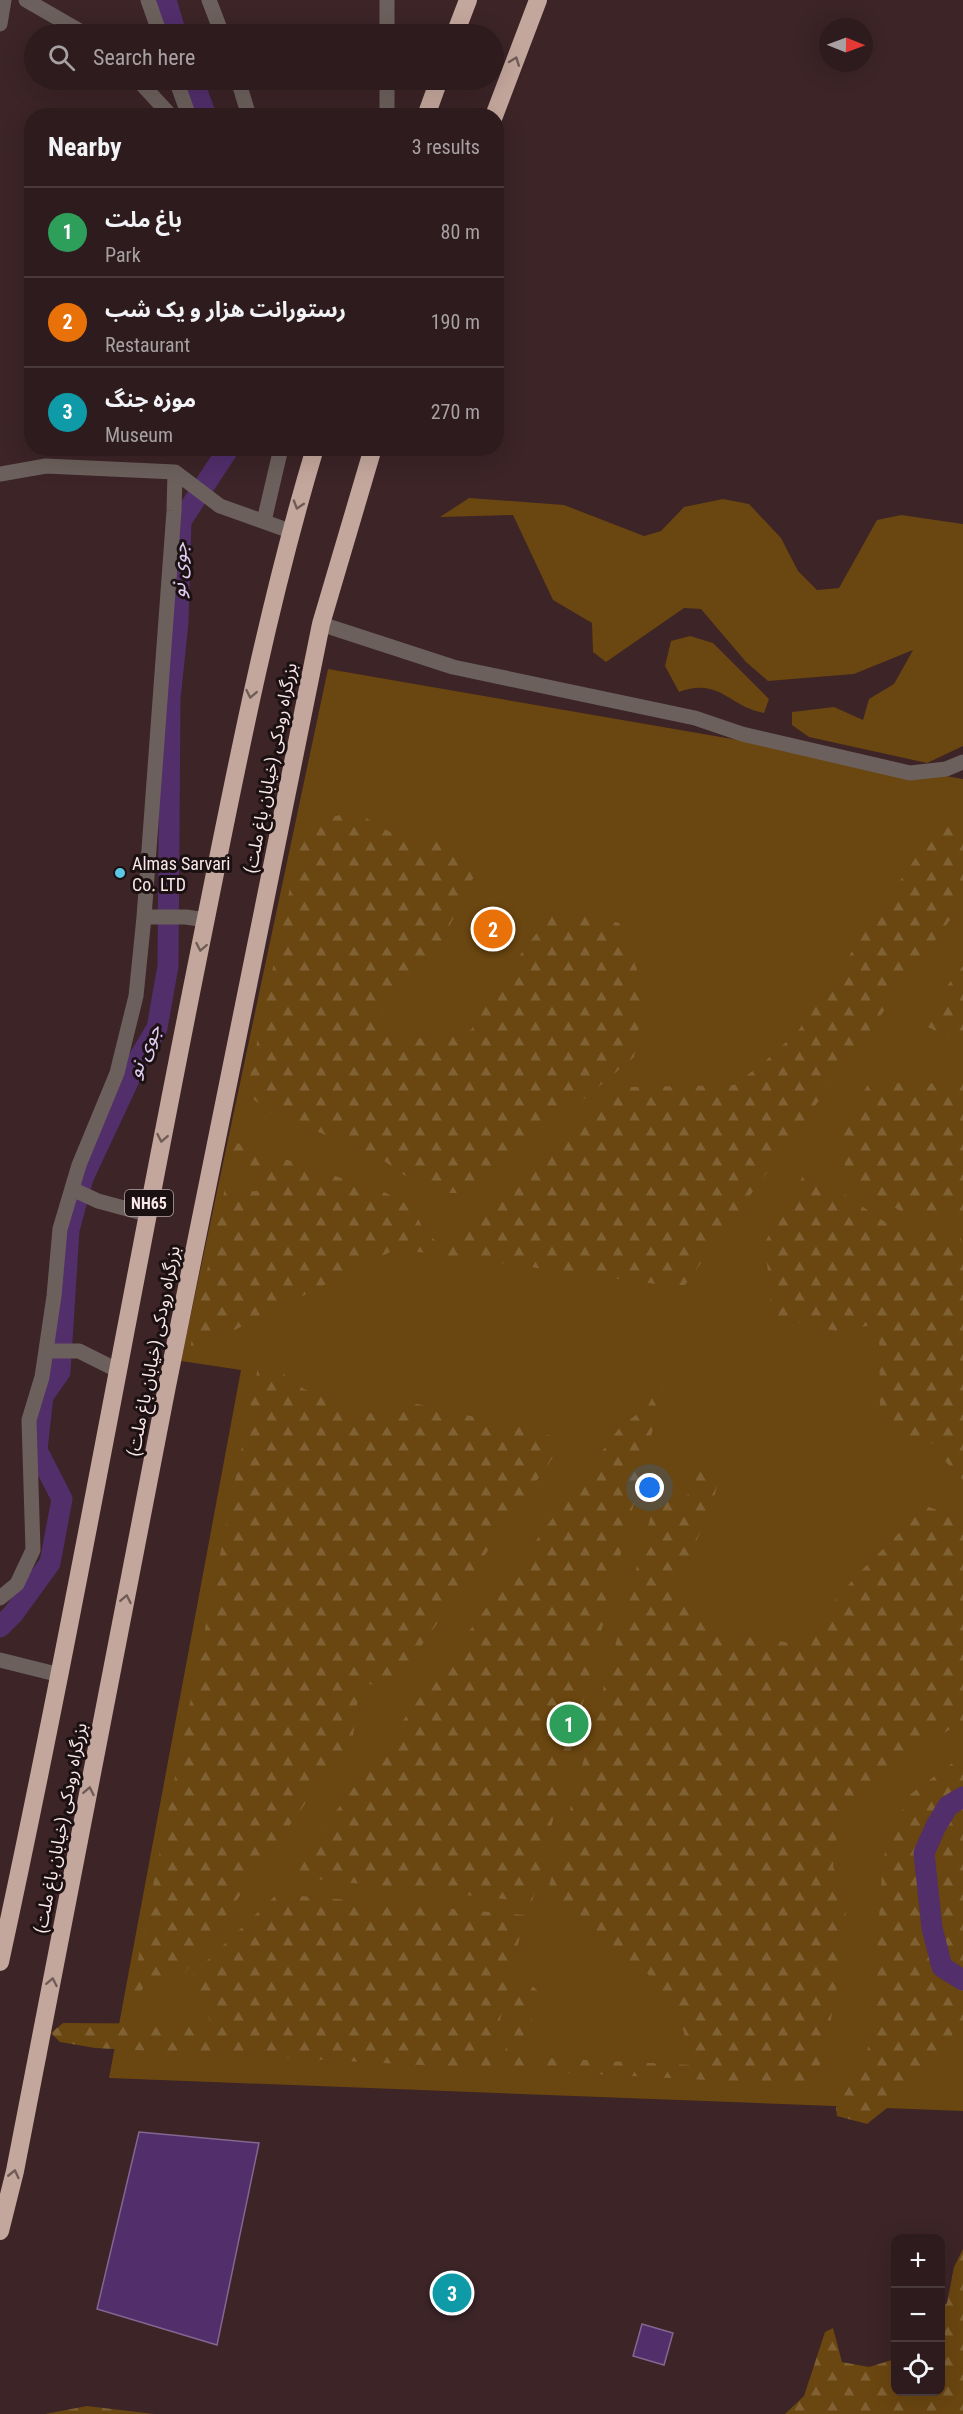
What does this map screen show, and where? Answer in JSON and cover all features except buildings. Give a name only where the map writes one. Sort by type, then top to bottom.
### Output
[{"type":"highway","points":[[459,24],[468,0]]},
{"type":"highway","points":[[504,90],[538,0]]},
{"type":"highway","points":[[429,108],[435,90]]},
{"type":"highway","points":[[497,108],[504,90]]},
{"type":"highway","name":"بزرگراه رودکی (خیابان باغ ملت)","points":[[0,1962],[60,1675],[146,1214],[255,672],[290,531],[313,456]]},
{"type":"highway","name":"بزرگراه رودکی (خیابان باغ ملت)","points":[[0,2230],[24,2126],[167,1386],[321,624],[371,456]]},
{"type":"street","points":[[0,24],[4,0]]},
{"type":"street","points":[[26,0],[68,24]]},
{"type":"street","points":[[148,0],[156,24]]},
{"type":"street","points":[[209,0],[218,24]]},
{"type":"street","points":[[387,0],[387,24]]},
{"type":"street","points":[[147,90],[164,108]]},
{"type":"street","points":[[180,90],[186,108]]},
{"type":"street","points":[[241,90],[247,108]]},
{"type":"street","points":[[387,90],[387,108]]},
{"type":"street","points":[[264,521],[279,456]]},
{"type":"street","points":[[0,474],[46,466],[174,472],[195,485],[220,506],[290,531]]},
{"type":"street","points":[[0,1598],[17,1584],[33,1550],[29,1420],[52,1351],[60,1229],[74,1190],[79,1165],[117,1073],[152,917],[174,511],[174,472]]},
{"type":"street","points":[[321,624],[453,667],[695,718],[742,734],[909,773],[946,769],[963,762]]},
{"type":"street","points":[[152,917],[186,917],[206,921]]},
{"type":"street","points":[[74,1190],[98,1201],[146,1214]]},
{"type":"street","points":[[52,1351],[79,1351],[117,1370]]},
{"type":"street","points":[[3,1660],[60,1675]]},
{"type":"green space","points":[[469,498],[564,505],[644,536],[661,531],[684,507],[723,499],[749,504],[781,538],[798,571],[817,590],[839,588],[877,520],[901,515],[963,524],[963,746],[927,763],[809,737],[792,725],[792,712],[834,707],[863,720],[869,699],[894,684],[913,650],[854,674],[768,681],[746,662],[701,609],[684,608],[606,662],[593,652],[592,623],[553,600],[513,515],[440,517]]},
{"type":"green space","points":[[690,636],[713,643],[769,699],[764,713],[752,710],[715,690],[693,688],[679,692],[665,666],[671,641]]},
{"type":"green space","points":[[328,669],[963,779],[963,2111],[109,2078],[241,1370],[181,1361]]},
{"type":"green space","points":[[356,812],[412,845],[441,825],[475,874],[442,941],[402,977],[382,1015],[391,1037],[438,1039],[471,1030],[486,1000],[551,914],[583,914],[619,923],[645,990],[634,1057],[472,1193],[430,1193],[374,1154],[275,1115],[246,1094],[304,822]]},
{"type":"green space","points":[[944,816],[963,828],[963,902],[685,1285],[663,1285],[396,1249],[189,1353],[225,1188],[248,1192],[283,1188],[228,1164],[234,1142],[386,1193],[412,1206],[423,1229],[442,1247],[461,1241],[488,1209],[600,1102],[631,1087],[734,1085],[762,1064],[798,1031]]},
{"type":"green space","points":[[963,966],[963,1045],[918,1022]]},
{"type":"green space","points":[[870,1082],[963,1084],[963,1216],[907,1216],[845,1173],[842,1123]]},
{"type":"green space","points":[[807,1169],[891,1226],[960,1232],[963,1254],[963,1480],[946,1462],[937,1448],[923,1435],[905,1438],[880,1411],[879,1324],[835,1331],[772,1316],[765,1242]]},
{"type":"green space","points":[[670,1362],[532,1902],[288,1876],[620,1427],[648,1406]]},
{"type":"green space","points":[[272,1365],[304,1389],[365,1412],[388,1416],[404,1401],[529,1429],[565,1440],[406,1668],[378,1686],[360,1682],[353,1736],[181,1979],[146,1975],[137,2011],[127,2014],[258,1367]]},
{"type":"green space","points":[[709,1464],[717,1487],[709,1513],[676,1586],[713,1629],[735,1649],[746,1634],[799,1645],[855,1577],[926,1506],[963,1519],[963,1722],[892,1763],[838,1828],[833,1867],[848,1892],[838,1982],[823,2061],[804,2085],[95,2048],[60,2042],[51,2033],[63,2023],[211,2024],[193,1974],[277,1894],[525,1915],[490,2062],[503,2063],[517,1989],[527,1981],[537,1990],[524,2057],[692,2065],[678,2009],[646,1972],[582,1935],[546,1897],[656,1497],[676,1493],[682,1508],[700,1465]]},
{"type":"green space","points":[[963,1755],[963,2021],[911,2089],[867,2124],[837,2116],[836,2107],[866,2060],[872,2021],[883,1858],[908,1796]]},
{"type":"green space","points":[[963,2249],[963,2414],[785,2414],[804,2396],[825,2332],[833,2328],[842,2362],[869,2367],[891,2360],[891,2396],[945,2396],[945,2305],[954,2267]]},
{"type":"green space","points":[[87,2406],[154,2414],[45,2414]]},
{"type":"shaded area","points":[[139,2132],[259,2143],[217,2345],[97,2309]]},
{"type":"shaded area","points":[[642,2324],[673,2333],[664,2365],[633,2356]]},
{"type":"waterway","name":"جوی نو","points":[[166,0],[173,24]]},
{"type":"waterway","name":"جوی نو","points":[[197,90],[203,108]]},
{"type":"waterway","name":"جوی نو","points":[[0,1627],[13,1614],[50,1563],[62,1499],[37,1450],[43,1396],[60,1372],[69,1230],[83,1178],[139,1058],[157,1028],[168,966],[170,699],[178,622],[181,521],[224,456]]},
{"type":"waterway","points":[[963,1797],[948,1806],[924,1853],[932,1928],[942,1967],[963,1980]]},
{"type":"place","name":"Almas Sarvari Co. LTD","points":[[120,873]]},
{"type":"place","name":"رستورانت هزار و یک شب","points":[[493,929]]},
{"type":"place","name":"باغ ملت","points":[[569,1724]]},
{"type":"place","name":"موزه جنگ","points":[[452,2293]]}]
